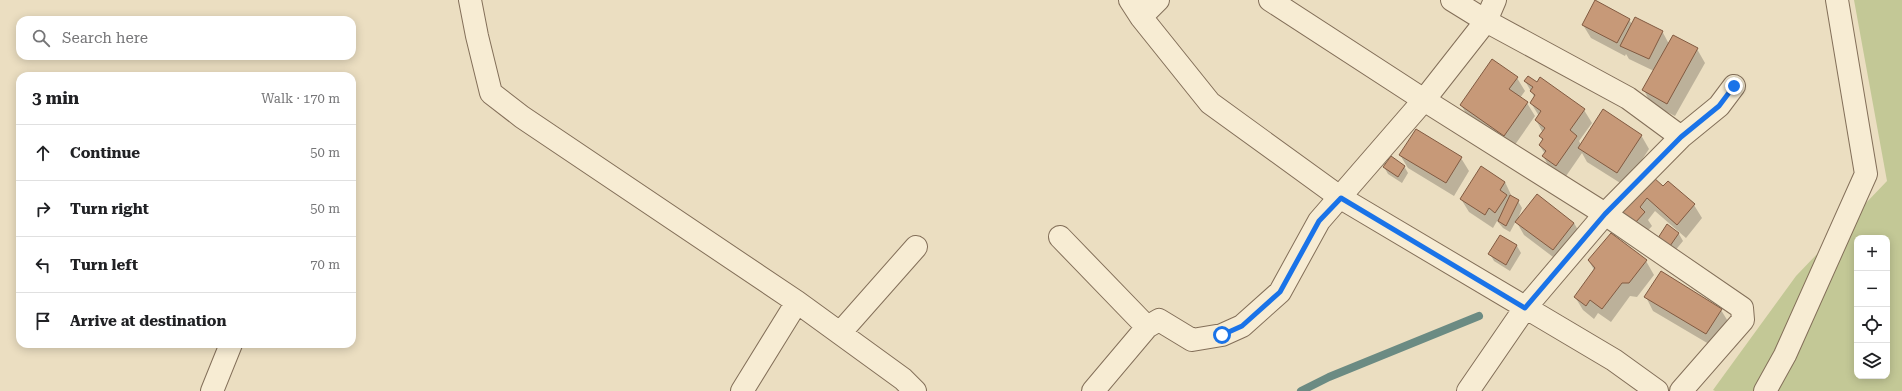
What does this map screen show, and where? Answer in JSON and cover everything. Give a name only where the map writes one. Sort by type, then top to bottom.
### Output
[{"type":"street","points":[[470,0],[491,93],[522,117],[797,302],[903,379],[915,391]]},
{"type":"street","points":[[1158,0],[1135,9],[1210,103],[1341,198],[1614,360],[1657,391]]},
{"type":"street","points":[[1270,0],[1424,100],[1605,214],[1742,308],[1743,320],[1681,391]]},
{"type":"street","points":[[1452,0],[1486,21],[1628,98],[1681,137]]},
{"type":"street","points":[[1093,391],[1147,327],[1159,320],[1192,340],[1222,335],[1242,326],[1280,292],[1319,221],[1341,198],[1424,100],[1486,21],[1495,0]]},
{"type":"street","points":[[1765,391],[1785,355],[1866,174],[1837,0]]},
{"type":"street","points":[[1468,391],[1525,308],[1605,214],[1681,137],[1719,106],[1734,86]]},
{"type":"street","points":[[1060,237],[1147,327]]},
{"type":"street","points":[[840,333],[916,247]]},
{"type":"street","points":[[742,391],[797,302]]},
{"type":"street","points":[[212,391],[229,348]]},
{"type":"green space","points":[[1854,0],[1902,0],[1902,391],[1713,390],[1796,276],[1887,181]]},
{"type":"building","points":[[1595,0],[1630,19],[1617,43],[1582,25]]},
{"type":"building","points":[[1635,17],[1663,31],[1649,59],[1620,46]]},
{"type":"building","points":[[1673,35],[1698,48],[1667,104],[1642,90]]},
{"type":"building","points":[[1492,59],[1518,77],[1509,89],[1528,102],[1504,136],[1460,105]]},
{"type":"building","points":[[1528,76],[1537,82],[1540,77],[1585,109],[1570,130],[1577,136],[1556,166],[1542,156],[1546,151],[1539,145],[1543,139],[1539,136],[1545,128],[1535,120],[1541,111],[1530,103],[1535,95],[1530,91],[1533,87],[1524,81]]},
{"type":"building","points":[[1603,109],[1642,135],[1617,173],[1578,148]]},
{"type":"building","points":[[1416,129],[1462,157],[1446,183],[1399,155]]},
{"type":"building","points":[[1391,156],[1405,166],[1398,177],[1383,167]]},
{"type":"building","points":[[1481,166],[1505,182],[1500,190],[1507,195],[1495,213],[1489,208],[1485,215],[1460,199]]},
{"type":"building","points":[[1653,177],[1663,186],[1668,181],[1695,204],[1677,225],[1647,198],[1640,207],[1645,212],[1635,223],[1622,213]]},
{"type":"building","points":[[1537,194],[1574,223],[1553,250],[1515,222]]},
{"type":"building","points":[[1510,195],[1519,200],[1506,226],[1498,221]]},
{"type":"building","points":[[1667,224],[1679,233],[1670,246],[1658,238]]},
{"type":"building","points":[[1611,233],[1647,260],[1629,283],[1622,283],[1602,309],[1590,300],[1586,306],[1574,297],[1595,268],[1588,260]]},
{"type":"building","points":[[1500,235],[1517,245],[1506,265],[1488,254]]},
{"type":"building","points":[[1661,271],[1722,309],[1706,334],[1644,297]]},
{"type":"waterway","points":[[1301,391],[1329,377],[1479,316]]},
{"type":"route","points":[[1222,335],[1242,326],[1280,292],[1319,221],[1341,198],[1525,308],[1605,214],[1681,137],[1719,106],[1734,86]]}]
